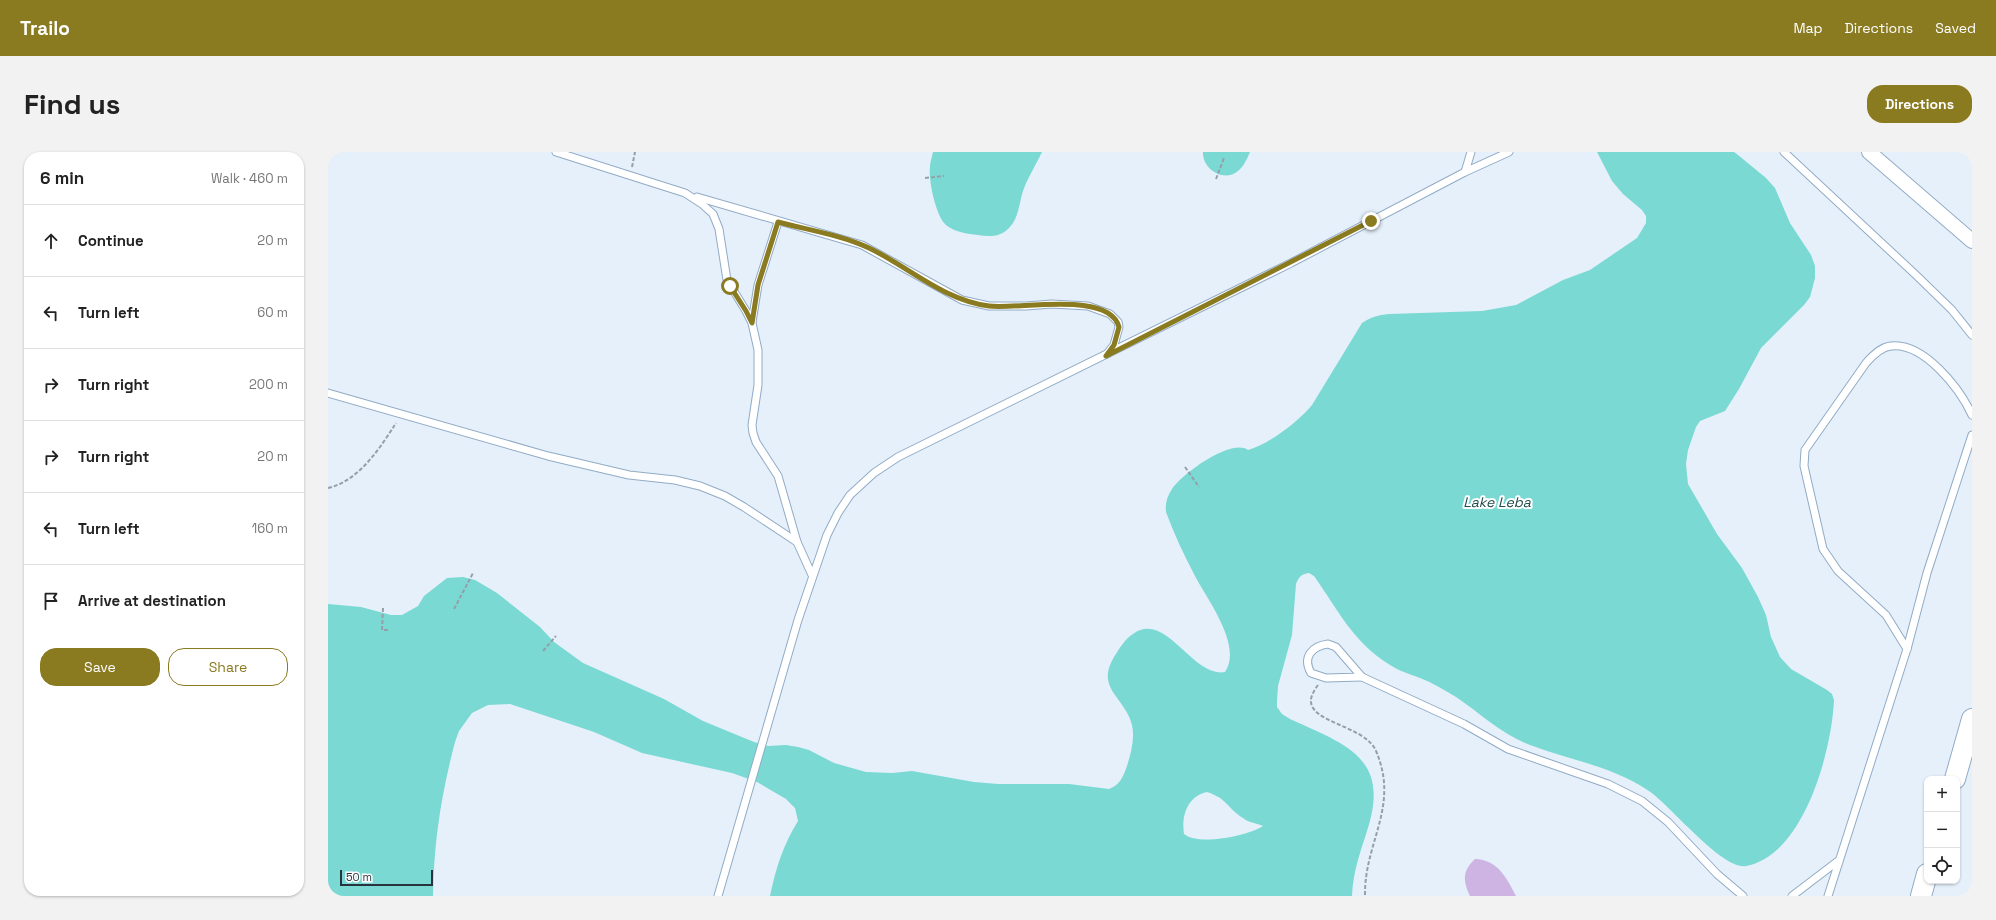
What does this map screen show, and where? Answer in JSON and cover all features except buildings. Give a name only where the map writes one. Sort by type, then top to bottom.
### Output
[{"type":"street","points":[[1869,152],[1972,241]]},
{"type":"street","points":[[1956,776],[1972,719]]},
{"type":"street","points":[[1921,896],[1924,884]]},
{"type":"lane","points":[[556,152],[778,222],[869,248],[951,294],[974,303],[1007,307],[1071,304],[1096,308],[1114,317],[1119,327],[1114,345],[1106,356]]},
{"type":"lane","points":[[1465,172],[1471,152]]},
{"type":"lane","points":[[718,896],[812,575],[838,513],[850,495],[874,473],[898,457],[1106,356],[1291,263],[1465,172],[1509,152]]},
{"type":"lane","points":[[1784,152],[1952,310],[1972,335]]},
{"type":"lane","points":[[685,193],[702,204],[713,214],[719,229],[726,280],[752,323],[758,350],[758,385],[752,425],[753,433],[756,442],[778,476],[797,542],[812,575]]},
{"type":"lane","points":[[752,323],[758,285],[778,222]]},
{"type":"lane","points":[[1907,649],[1886,615],[1838,571],[1828,559],[1823,549],[1804,466],[1805,450],[1866,363],[1874,354],[1890,346],[1909,348],[1920,354],[1953,382],[1962,395],[1972,415]]},
{"type":"lane","points":[[328,393],[517,448],[593,468],[675,480],[700,486],[724,496],[744,507],[797,542]]},
{"type":"lane","points":[[1828,896],[1907,649],[1927,573],[1972,435]]},
{"type":"lane","points":[[1362,677],[1322,677],[1311,673],[1308,668],[1308,660],[1312,650],[1318,645],[1328,644],[1336,647],[1362,677],[1464,724],[1508,749],[1608,784],[1642,801],[1668,822],[1717,874],[1743,896]]},
{"type":"lane","points":[[1792,896],[1838,861]]},
{"type":"path","points":[[630,176],[635,152]]},
{"type":"path","points":[[1216,179],[1224,158]]},
{"type":"path","points":[[925,178],[944,176]]},
{"type":"path","points":[[328,488],[344,482],[359,471],[402,415]]},
{"type":"path","points":[[1185,467],[1199,487]]},
{"type":"path","points":[[454,609],[473,574]]},
{"type":"path","points":[[383,608],[382,630],[388,630]]},
{"type":"path","points":[[543,651],[556,636]]},
{"type":"path","points":[[1322,677],[1311,699],[1314,710],[1318,715],[1354,730],[1369,740],[1375,749],[1385,778],[1386,789],[1383,807],[1365,874],[1365,896]]},
{"type":"shaded area","points":[[1475,859],[1483,860],[1495,866],[1505,876],[1516,896],[1470,896],[1466,886],[1465,876],[1468,868]]},
{"type":"water","points":[[933,152],[1042,152],[1025,186],[1015,220],[1006,231],[999,235],[982,236],[957,231],[942,221],[936,206],[930,180],[930,165]]},
{"type":"water","points":[[1203,152],[1250,152],[1238,171],[1232,174],[1221,175],[1210,169],[1206,164]]},
{"type":"water","name":"Lake Leba","points":[[1597,152],[1734,152],[1766,178],[1775,188],[1790,223],[1811,255],[1815,266],[1815,278],[1810,297],[1804,305],[1761,348],[1739,389],[1725,411],[1700,421],[1696,427],[1688,450],[1686,464],[1688,484],[1717,534],[1742,568],[1758,597],[1766,615],[1771,637],[1780,657],[1791,669],[1827,690],[1832,694],[1834,700],[1828,746],[1821,772],[1811,798],[1799,822],[1784,843],[1766,858],[1746,866],[1736,865],[1711,848],[1649,791],[1635,782],[1606,769],[1530,745],[1519,740],[1500,729],[1443,689],[1390,665],[1377,656],[1356,636],[1314,576],[1309,573],[1301,576],[1296,584],[1292,635],[1278,686],[1277,707],[1282,714],[1290,719],[1329,737],[1346,747],[1359,757],[1368,770],[1373,786],[1373,806],[1355,871],[1352,896],[770,896],[781,857],[788,839],[798,821],[795,808],[786,799],[757,782],[732,773],[642,753],[594,732],[510,704],[488,705],[472,713],[459,731],[450,762],[439,818],[433,896],[328,896],[328,604],[361,607],[391,615],[402,615],[418,606],[424,596],[447,578],[463,577],[475,580],[497,593],[540,627],[554,642],[583,663],[664,699],[703,721],[754,742],[768,746],[786,745],[798,747],[809,750],[834,763],[866,772],[892,773],[912,771],[974,782],[998,784],[1069,784],[1109,789],[1113,787],[1121,780],[1126,770],[1133,741],[1132,725],[1124,707],[1113,692],[1108,677],[1109,668],[1122,644],[1133,634],[1145,629],[1157,631],[1168,637],[1201,665],[1213,671],[1225,672],[1229,661],[1230,649],[1227,636],[1215,610],[1187,560],[1166,512],[1167,500],[1172,489],[1186,475],[1207,459],[1230,449],[1240,448],[1248,450],[1265,443],[1283,432],[1312,405],[1362,323],[1368,319],[1389,314],[1482,311],[1516,305],[1563,280],[1590,270],[1637,238],[1646,223],[1646,216],[1642,210],[1623,194],[1612,181]],"holes":[[[1207,792],[1214,795],[1245,820],[1263,826],[1256,830],[1223,838],[1200,839],[1191,838],[1184,834],[1183,827],[1187,807],[1200,794]]]},
{"type":"route","points":[[730,286],[737,295],[752,323],[758,285],[778,222],[869,248],[907,271],[962,300],[990,306],[1007,307],[1052,304],[1078,305],[1096,308],[1110,314],[1118,322],[1119,327],[1116,340],[1106,356],[1371,221]]}]
